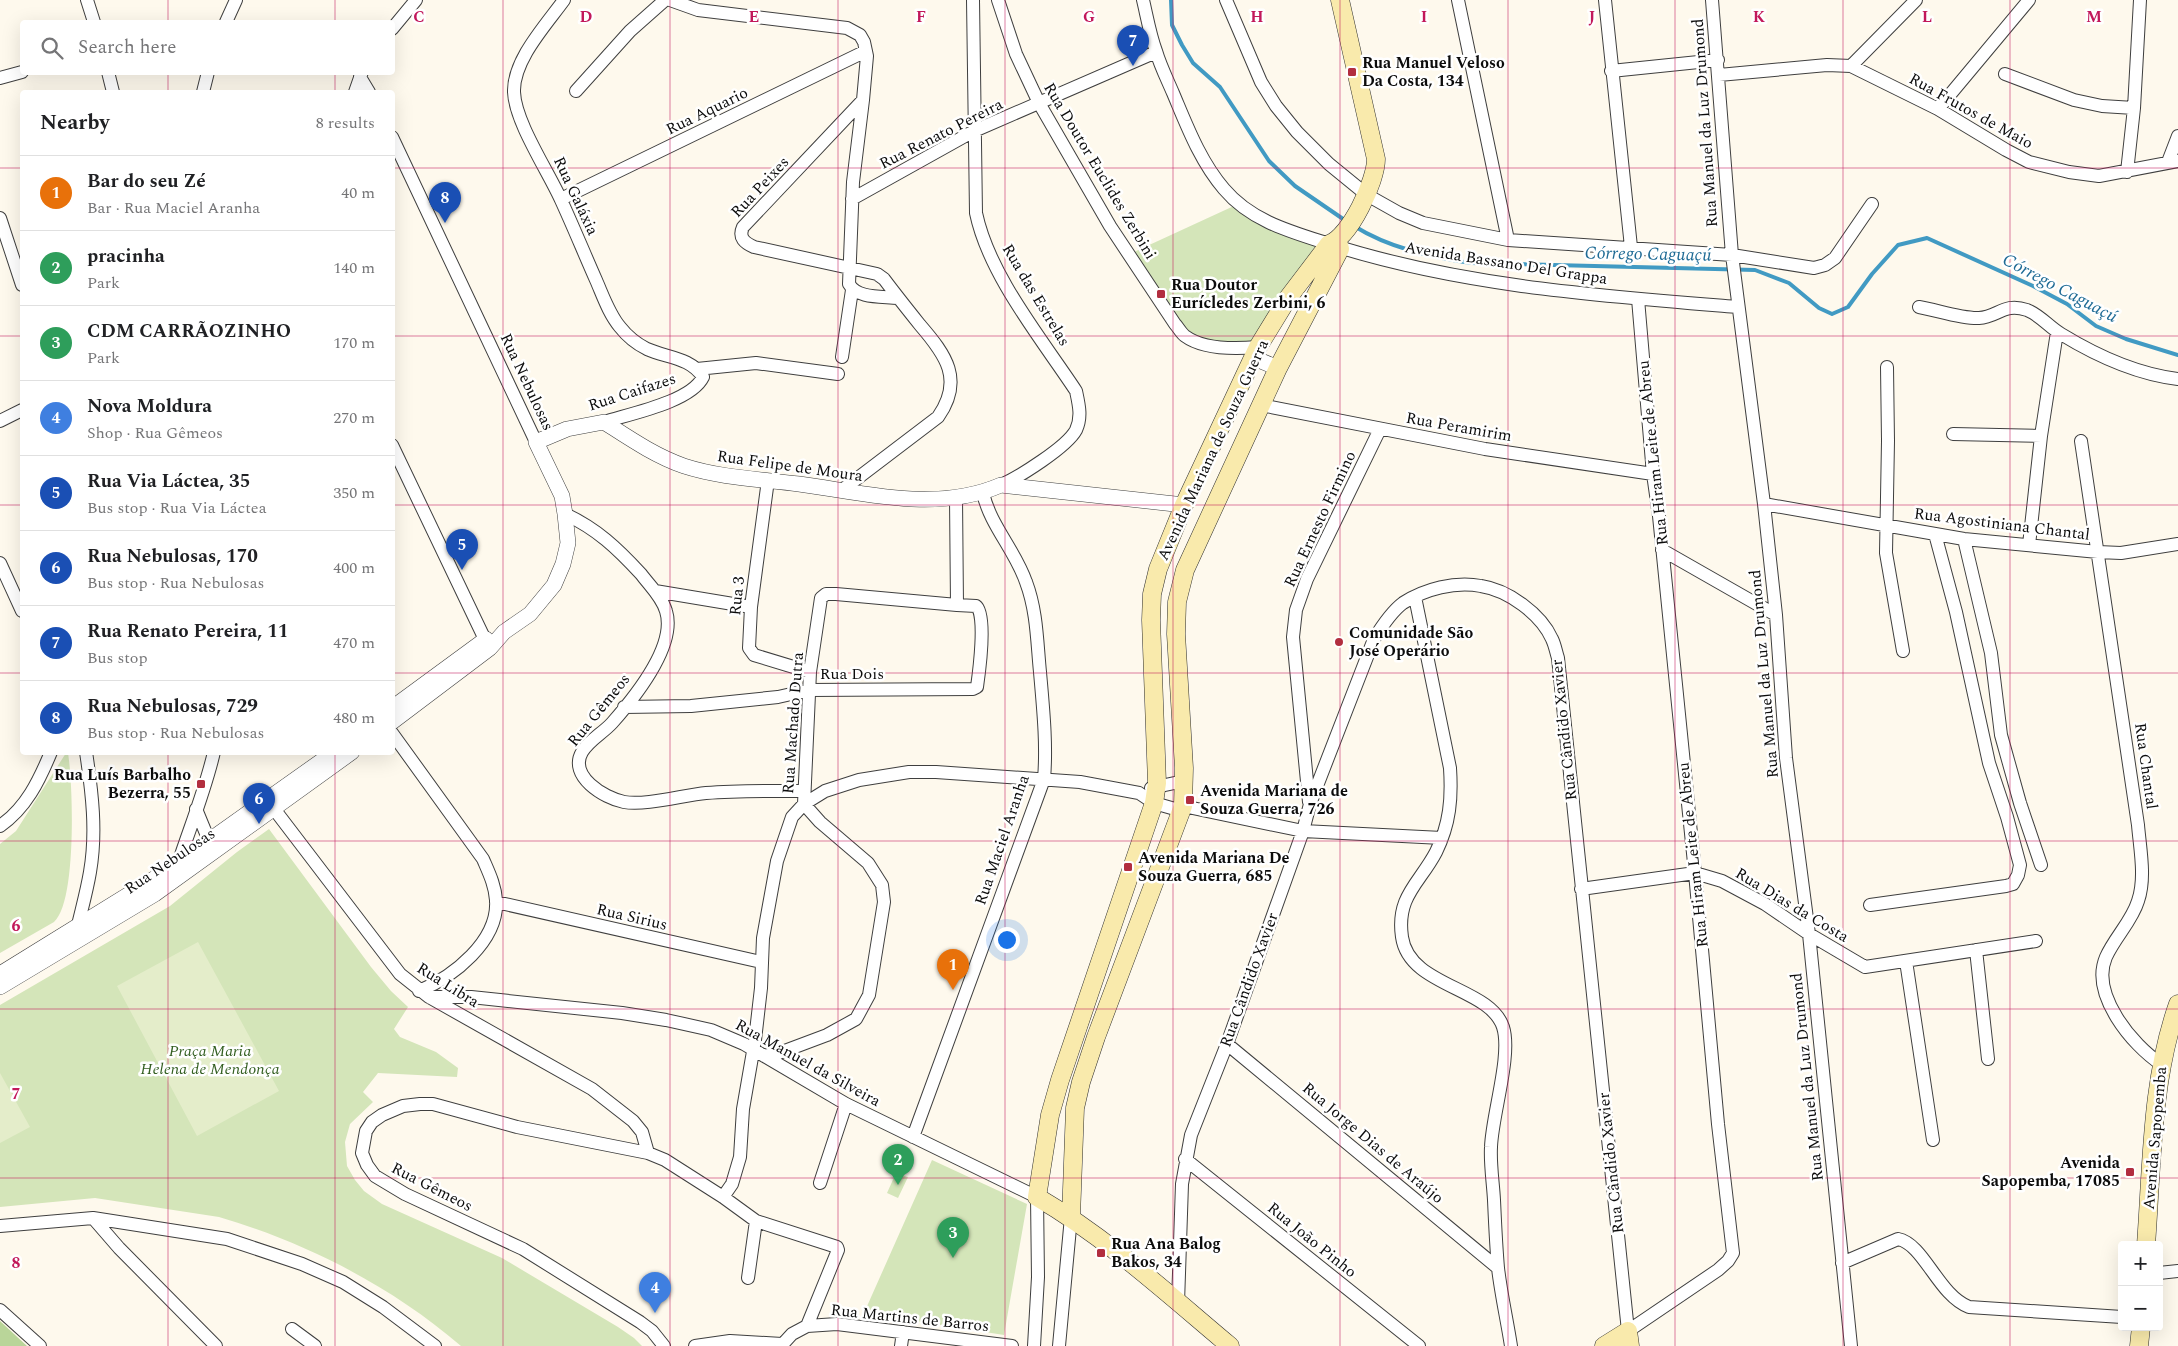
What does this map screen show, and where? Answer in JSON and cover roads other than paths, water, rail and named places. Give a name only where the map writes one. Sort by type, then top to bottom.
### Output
[{"type":"main road","points":[[1338,241],[1366,198],[1375,172],[1376,159],[1340,0]]},
{"type":"main road","name":"Avenida Mariana de Souza Guerra","points":[[1037,1197],[1050,1115],[1060,1080],[1155,795],[1151,620],[1152,594],[1158,569],[1184,505],[1257,355],[1288,298],[1338,241]]},
{"type":"main road","name":"Avenida Mariana de Souza Guerra","points":[[1071,1217],[1076,1108],[1081,1082],[1099,1028],[1183,808],[1184,781],[1176,634],[1177,602],[1185,570],[1261,405],[1275,367],[1338,241]]},
{"type":"main road","name":"Avenida Sapopemba","points":[[2146,1241],[2161,1064],[2168,1032],[2178,1004]]},
{"type":"main road","points":[[1037,1197],[1071,1217],[1230,1346]]},
{"type":"main road","points":[[2139,1346],[2140,1331]]},
{"type":"main road","name":"Rua Hiram Leite de Abreu","points":[[1604,1346],[1629,1339]]},
{"type":"street","points":[[87,0],[93,20]]},
{"type":"street","points":[[226,0],[228,20]]},
{"type":"street","points":[[228,20],[236,0]]},
{"type":"street","points":[[395,25],[416,0]]},
{"type":"street","name":"Rua Galáxia","points":[[564,0],[522,58],[516,75],[514,93],[527,132],[561,199],[607,306],[620,327],[637,343],[647,349],[688,362],[697,369]]},
{"type":"street","points":[[576,91],[630,30],[665,0]]},
{"type":"street","points":[[670,0],[698,10],[847,28],[860,35],[866,51],[867,74],[852,199],[849,284],[852,290],[859,294],[898,298]]},
{"type":"street","name":"Rua das Estrelas","points":[[973,0],[976,213],[979,229],[998,272],[1076,392],[1080,410],[1077,428],[1070,439],[1021,475],[983,492]]},
{"type":"street","name":"Rua Doutor Euclides Zerbini","points":[[998,0],[1016,54],[1039,103],[1110,226],[1175,324],[1186,336],[1204,344],[1236,349],[1257,355]]},
{"type":"street","name":"Avenida Bassano Del Grappa","points":[[1143,0],[1156,52],[1192,138],[1224,190],[1240,205],[1259,218],[1280,228],[1338,241],[1448,274],[1638,299],[1738,307]]},
{"type":"street","name":"Avenida Bassano Del Grappa","points":[[1226,0],[1261,82],[1276,106],[1297,132],[1366,198],[1423,223],[1508,240],[1631,247],[1814,268],[1825,266],[1835,258],[1872,204]]},
{"type":"street","points":[[1458,0],[1508,240]]},
{"type":"street","points":[[1605,0],[1631,247]]},
{"type":"street","name":"Rua Manuel da Luz Drumond","points":[[1712,0],[1736,292],[1764,504],[1776,615],[1786,758],[1809,934],[1851,1346]]},
{"type":"street","points":[[1719,75],[1828,65],[1851,66],[1916,0]]},
{"type":"street","points":[[1938,109],[2029,0]]},
{"type":"street","points":[[2127,172],[2134,108],[2140,0]]},
{"type":"street","name":"Rua Aquario","points":[[561,199],[866,51]]},
{"type":"street","name":"Rua Renato Pereira","points":[[852,199],[974,131],[1156,52]]},
{"type":"street","points":[[1611,71],[1718,60]]},
{"type":"street","name":"Rua Frutos de Maio","points":[[1851,66],[1938,109],[2029,162],[2069,172],[2098,176],[2127,172],[2173,161],[2178,136]]},
{"type":"street","points":[[0,78],[20,73]]},
{"type":"street","points":[[2005,74],[2074,100],[2102,106],[2134,108]]},
{"type":"street","points":[[109,75],[112,90]]},
{"type":"street","points":[[204,90],[207,75]]},
{"type":"street","points":[[356,90],[361,75]]},
{"type":"street","points":[[361,75],[368,90]]},
{"type":"street","name":"Rua Peixes","points":[[842,490],[938,417],[949,397],[951,379],[944,354],[884,279],[877,274],[754,248],[745,243],[740,232],[742,227],[863,100]]},
{"type":"street","name":"Rua Nebulosas","points":[[395,143],[562,496],[568,543],[563,564],[554,585],[530,614],[395,706]]},
{"type":"street","points":[[0,218],[20,279]]},
{"type":"street","points":[[842,357],[852,290]]},
{"type":"street","name":"Rua Hiram Leite de Abreu","points":[[1629,1339],[1718,1270],[1728,1261],[1733,1253],[1718,1124],[1695,873],[1653,474],[1638,299]]},
{"type":"street","points":[[1919,307],[1979,318],[2015,307],[2043,319],[2058,332],[2092,353],[2122,364],[2178,379]]},
{"type":"street","points":[[2029,545],[2041,436],[2058,332]]},
{"type":"street","points":[[1257,355],[1275,367]]},
{"type":"street","name":"Rua Caifazes","points":[[536,442],[567,429],[604,422],[672,400],[700,383],[702,377],[697,369],[756,363],[838,374]]},
{"type":"street","points":[[1887,367],[1887,568],[1902,652]]},
{"type":"street","name":"Rua Peramirim","points":[[1261,405],[1485,449],[1653,474]]},
{"type":"street","points":[[0,421],[20,411]]},
{"type":"street","name":"Rua Felipe de Moura","points":[[604,422],[648,449],[682,465],[713,474],[920,500],[956,498],[983,492]]},
{"type":"street","name":"Rua Ernesto Firmino","points":[[1310,804],[1293,637],[1296,610],[1307,579],[1380,429]]},
{"type":"street","points":[[1953,434],[2041,436]]},
{"type":"street","name":"Rua Chantal","points":[[2081,442],[2138,825],[2141,865],[2139,900],[2132,916],[2105,959],[2101,976],[2109,1003],[2128,1034],[2140,1048],[2161,1064]]},
{"type":"street","points":[[395,451],[487,644]]},
{"type":"street","name":"Rua 3","points":[[768,480],[751,607],[749,648],[754,656],[810,672]]},
{"type":"street","points":[[1000,485],[1184,505]]},
{"type":"street","name":"Rua Maciel Aranha","points":[[913,1137],[1044,779],[1042,696],[1036,625],[1031,599],[1026,581],[1012,551],[991,517],[983,492]]},
{"type":"street","points":[[956,498],[956,605]]},
{"type":"street","name":"Rua Agostiniana Chantal","points":[[1764,504],[1888,524],[1964,539],[2098,552],[2121,553],[2178,544]]},
{"type":"street","name":"Rua Gêmeos","points":[[565,514],[610,542],[655,591],[666,610],[668,622],[666,638],[659,656],[612,723],[583,750],[579,761],[580,772],[602,793],[617,800],[632,803],[708,793],[758,790],[804,797]]},
{"type":"street","points":[[1870,905],[2006,886],[2013,884],[2020,865],[2007,817],[1989,763],[1956,612],[1935,534]]},
{"type":"street","points":[[1964,539],[1991,652],[2001,735],[2020,803],[2041,865]]},
{"type":"street","points":[[1662,550],[1776,615]]},
{"type":"street","points":[[0,563],[20,607]]},
{"type":"street","name":"Rua Cândido Xavier","points":[[1178,1303],[1182,1184],[1185,1159],[1191,1135],[1303,831],[1310,804],[1374,639],[1397,609],[1415,597],[1442,586],[1480,586],[1518,602],[1536,616],[1552,639],[1558,658],[1629,1339]]},
{"type":"street","points":[[655,591],[751,607]]},
{"type":"street","name":"Rua Machado Dutra","points":[[758,1053],[779,1053],[827,1035],[856,1019],[868,995],[884,902],[882,884],[868,863],[820,822],[804,797],[810,672],[819,603],[823,595],[836,594],[956,605]]},
{"type":"street","points":[[1415,597],[1450,768],[1452,796],[1448,821],[1435,854],[1405,898],[1402,938],[1411,959],[1427,973],[1482,1003],[1496,1014],[1503,1026],[1505,1040],[1502,1072],[1491,1149],[1498,1268],[1511,1346]]},
{"type":"street","name":"Rua Dois","points":[[624,707],[691,706],[778,697],[809,690],[947,691],[975,688],[980,666],[981,613],[976,606],[956,605]]},
{"type":"street","name":"Rua Nebulosas","points":[[395,720],[487,644]]},
{"type":"street","points":[[395,737],[483,859],[494,883],[496,902],[494,918],[485,938],[459,968],[424,994]]},
{"type":"street","points":[[0,826],[11,819],[25,803],[42,775],[50,755]]},
{"type":"street","points":[[81,931],[90,871],[93,831],[92,792],[86,755]]},
{"type":"street","points":[[182,869],[196,809],[206,785],[213,755]]},
{"type":"street","name":"Rua Nebulosas","points":[[271,804],[330,755]]},
{"type":"street","name":"Rua Nebulosas","points":[[0,987],[81,931],[182,869],[271,804],[347,755]]},
{"type":"street","points":[[723,1197],[732,1184],[740,1157],[742,1109],[758,1053],[764,926],[777,861],[792,816],[804,797],[859,780],[909,772],[936,772],[1080,782],[1155,795],[1183,808],[1303,831],[1442,838]]},
{"type":"street","points":[[1155,795],[1184,781]]},
{"type":"street","name":"Rua Libra","points":[[271,804],[400,974],[424,994],[592,1089],[633,1121],[642,1132],[648,1153]]},
{"type":"street","points":[[196,809],[212,846]]},
{"type":"street","name":"Rua Dias da Costa","points":[[1581,889],[1695,873],[1711,877],[1765,904],[1809,934],[1865,967],[1906,960]]},
{"type":"street","name":"Rua Sirius","points":[[496,902],[761,962]]},
{"type":"street","name":"Rua Nebulosas","points":[[0,974],[81,931]]},
{"type":"street","points":[[1932,1140],[1906,960],[2036,941]]},
{"type":"street","points":[[1976,950],[1988,1060]]},
{"type":"street","name":"Rua Manuel da Silveira","points":[[424,994],[471,997],[666,1020],[712,1030],[731,1037],[846,1104],[1037,1197]]},
{"type":"street","name":"Rua Jorge Dias de Araújo","points":[[1226,1044],[1498,1268]]},
{"type":"street","name":"Rua Gêmeos","points":[[664,1346],[652,1331],[626,1313],[523,1250],[405,1194],[375,1176],[367,1165],[362,1153],[366,1131],[372,1122],[390,1111],[420,1104],[450,1108],[517,1127],[648,1153],[665,1160],[723,1197],[756,1221],[835,1246],[838,1250],[807,1326]]},
{"type":"street","points":[[820,1183],[846,1104]]},
{"type":"street","name":"Rua João Pinho","points":[[1185,1159],[1418,1346]]},
{"type":"street","name":"Avenida Mariana de Souza Guerra","points":[[1034,1346],[1038,1277],[1037,1197]]},
{"type":"street","name":"Avenida Mariana de Souza Guerra","points":[[1059,1346],[1071,1217]]},
{"type":"street","points":[[0,1226],[93,1218],[227,1239],[302,1264],[343,1282],[383,1307],[435,1346]]},
{"type":"street","points":[[93,1218],[119,1248],[216,1346]]},
{"type":"street","points":[[748,1278],[756,1221]]},
{"type":"street","points":[[1842,1263],[1898,1239],[1906,1243],[1923,1259],[1950,1296],[1959,1303],[1969,1307],[2118,1317]]},
{"type":"street","points":[[2163,1273],[2178,1271]]},
{"type":"street","points":[[0,1310],[40,1346]]},
{"type":"street","name":"Rua Martins de Barros","points":[[781,1345],[792,1334],[807,1326],[837,1324],[1012,1346]]},
{"type":"street","points":[[292,1329],[316,1346]]},
{"type":"street","points":[[901,1346],[902,1332]]},
{"type":"street","points":[[696,1346],[730,1341],[781,1345]]},
{"type":"waterway","name":"Córrego Caguaçú","points":[[1171,0],[1172,25],[1182,45],[1193,63],[1220,87],[1269,161],[1295,186],[1346,221]]},
{"type":"waterway","name":"Córrego Caguaçú","points":[[1354,226],[1367,234],[1396,246],[1441,258],[1471,263],[1755,270],[1789,283],[1819,308],[1832,314],[1848,307],[1872,274],[1898,245],[1927,238],[2033,286],[2067,304],[2096,326],[2126,339],[2178,355]]},
{"type":"place","name":"Rua Renato Pereira, 11","points":[[1133,66]]},
{"type":"place","name":"Rua Manuel Veloso Da Costa, 134","points":[[1352,72]]},
{"type":"place","name":"Rua Nebulosas, 729","points":[[445,223]]},
{"type":"place","name":"Rua Doutor Eurícledes Zerbini, 6","points":[[1161,294]]},
{"type":"place","name":"Rua Via Láctea, 35","points":[[462,570]]},
{"type":"place","name":"Comunidade São José Operário","points":[[1339,642]]},
{"type":"place","name":"Rua Luís Barbalho Bezerra, 55","points":[[201,784]]},
{"type":"place","name":"Avenida Mariana de Souza Guerra, 726","points":[[1190,800]]},
{"type":"place","name":"Rua Nebulosas, 170","points":[[259,824]]},
{"type":"place","name":"Avenida Mariana De Souza Guerra, 685","points":[[1128,867]]},
{"type":"place","name":"Bar do seu Zé","points":[[953,990]]},
{"type":"place","name":"Avenida Sapopemba, 17085","points":[[2130,1172]]},
{"type":"place","name":"pracinha","points":[[898,1185]]},
{"type":"place","name":"Rua Ana Balog Bakos, 34","points":[[1101,1253]]},
{"type":"place","name":"CDM CARRÃOZINHO","points":[[953,1258]]},
{"type":"place","name":"Nova Moldura","points":[[655,1313]]},
{"type":"park label","name":"Praça Maria Helena de Mendonça","points":[[210,1060]]}]
